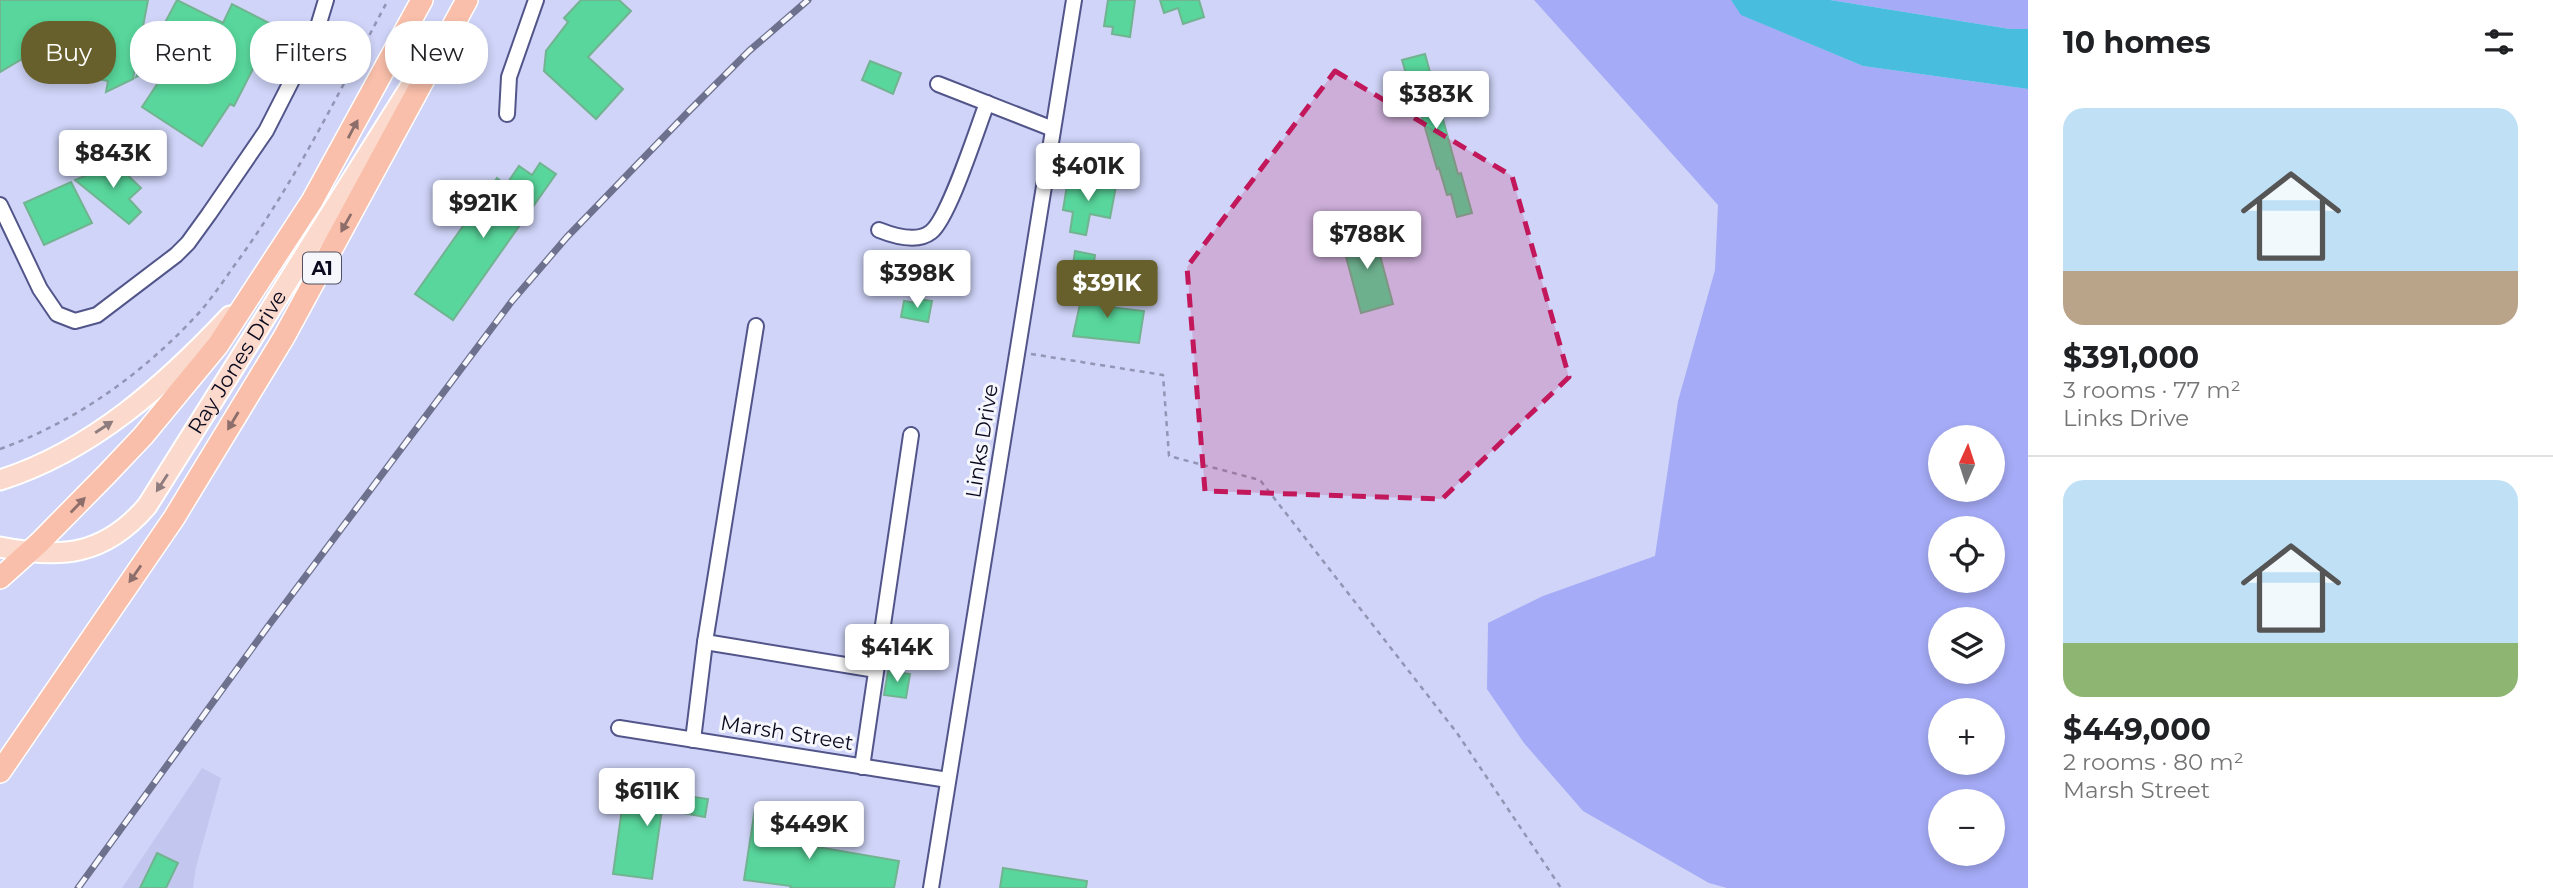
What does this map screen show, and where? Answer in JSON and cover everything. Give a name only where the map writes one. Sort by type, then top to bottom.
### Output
[{"type":"highway","name":"Ray Jones Drive","points":[[29,552],[143,436],[218,345],[285,245],[326,177],[422,0]]},
{"type":"highway","name":"A1","points":[[0,772],[174,517],[284,337],[464,6]]},
{"type":"highway","name":"A1","points":[[0,578],[29,552]]},
{"type":"main road","name":"Ray Jones Drive","points":[[0,547],[60,554],[94,546],[116,535],[147,506],[336,207],[402,97],[464,6]]},
{"type":"main road","name":"Ray Jones Drive","points":[[0,480],[72,447],[130,409],[175,372],[253,291]]},
{"type":"street","points":[[0,205],[40,289],[57,314],[75,321],[97,315],[188,243],[266,131],[316,33],[326,0]]},
{"type":"street","points":[[507,114],[509,78],[536,0]]},
{"type":"street","name":"Links Drive","points":[[931,888],[1074,0]]},
{"type":"street","points":[[938,84],[1053,129]]},
{"type":"street","points":[[879,230],[910,238],[920,238],[932,232],[945,213],[987,103]]},
{"type":"street","points":[[693,740],[705,642],[756,326]]},
{"type":"street","points":[[862,767],[911,435]]},
{"type":"street","points":[[705,642],[876,670]]},
{"type":"street","name":"Marsh Street","points":[[619,728],[948,780]]},
{"type":"path","points":[[0,449],[31,438],[107,395],[141,368],[198,314],[260,230],[313,140],[388,0]]},
{"type":"path","points":[[1017,352],[1163,375],[1170,456],[1259,480],[1457,733],[1561,888]]},
{"type":"highlighted area","points":[[1335,71],[1512,176],[1569,377],[1442,499],[1205,491],[1187,267]]},
{"type":"shaded area","points":[[1534,0],[1731,0],[1742,15],[1863,66],[2028,89],[2028,888],[1727,888],[1709,883],[1583,811],[1524,743],[1487,689],[1488,623],[1543,596],[1655,556],[1678,401],[1715,270],[1718,205]]},
{"type":"shaded area","points":[[1731,0],[1830,0],[2010,29],[2028,29],[2028,89],[1863,66],[1741,15]]},
{"type":"shaded area","points":[[1830,0],[2028,0],[2028,29],[2010,29]]},
{"type":"shaded area","points":[[202,768],[221,778],[196,867],[193,888],[122,888]]},
{"type":"building","points":[[0,0],[148,0],[144,21],[130,21],[130,80],[106,92],[107,84],[116,84],[116,21],[21,21],[21,60],[0,72]]},
{"type":"building","points":[[177,0],[219,21],[166,21]]},
{"type":"building","points":[[581,0],[619,0],[631,11],[588,57],[623,89],[596,119],[544,71],[546,51],[568,22],[564,18]]},
{"type":"building","points":[[1108,0],[1135,0],[1130,37],[1112,34],[1113,27],[1104,26]]},
{"type":"building","points":[[1160,0],[1199,0],[1204,17],[1183,24],[1178,8],[1164,13]]},
{"type":"building","points":[[232,4],[265,21],[250,21],[250,75],[234,106],[230,104],[202,146],[142,107],[157,84],[236,84],[236,21],[224,21]]},
{"type":"building","points":[[1425,54],[1458,174],[1461,173],[1472,213],[1457,217],[1451,194],[1447,195],[1439,168],[1437,169],[1402,60]]},
{"type":"building","points":[[870,61],[901,73],[893,94],[862,80]]},
{"type":"building","points":[[115,163],[141,188],[129,199],[141,212],[129,224],[75,180]]},
{"type":"building","points":[[540,163],[556,174],[453,320],[415,294],[497,178],[506,185],[519,166],[532,175]]},
{"type":"building","points":[[1068,179],[1116,186],[1110,218],[1090,214],[1086,235],[1070,232],[1073,212],[1063,210]]},
{"type":"building","points":[[71,182],[92,223],[44,245],[24,203]]},
{"type":"building","points":[[1373,229],[1393,304],[1361,313],[1341,238]]},
{"type":"building","points":[[1075,251],[1095,255],[1091,282],[1071,279]]},
{"type":"building","points":[[1083,290],[1112,295],[1110,307],[1144,311],[1139,343],[1073,336]]},
{"type":"building","points":[[918,299],[932,301],[928,322],[901,317],[904,301],[917,303]]},
{"type":"building","points":[[888,671],[910,674],[906,698],[884,695]]},
{"type":"building","points":[[625,787],[708,799],[705,817],[662,809],[652,879],[613,874]]},
{"type":"building","points":[[755,808],[788,812],[783,841],[899,861],[894,888],[790,888],[791,886],[744,880]]},
{"type":"building","points":[[157,853],[178,863],[166,888],[140,888]]},
{"type":"building","points":[[1003,868],[1087,881],[1086,888],[1000,888]]},
{"type":"railway","points":[[78,888],[269,625],[512,301],[567,237],[689,111],[749,51],[808,0]]}]
